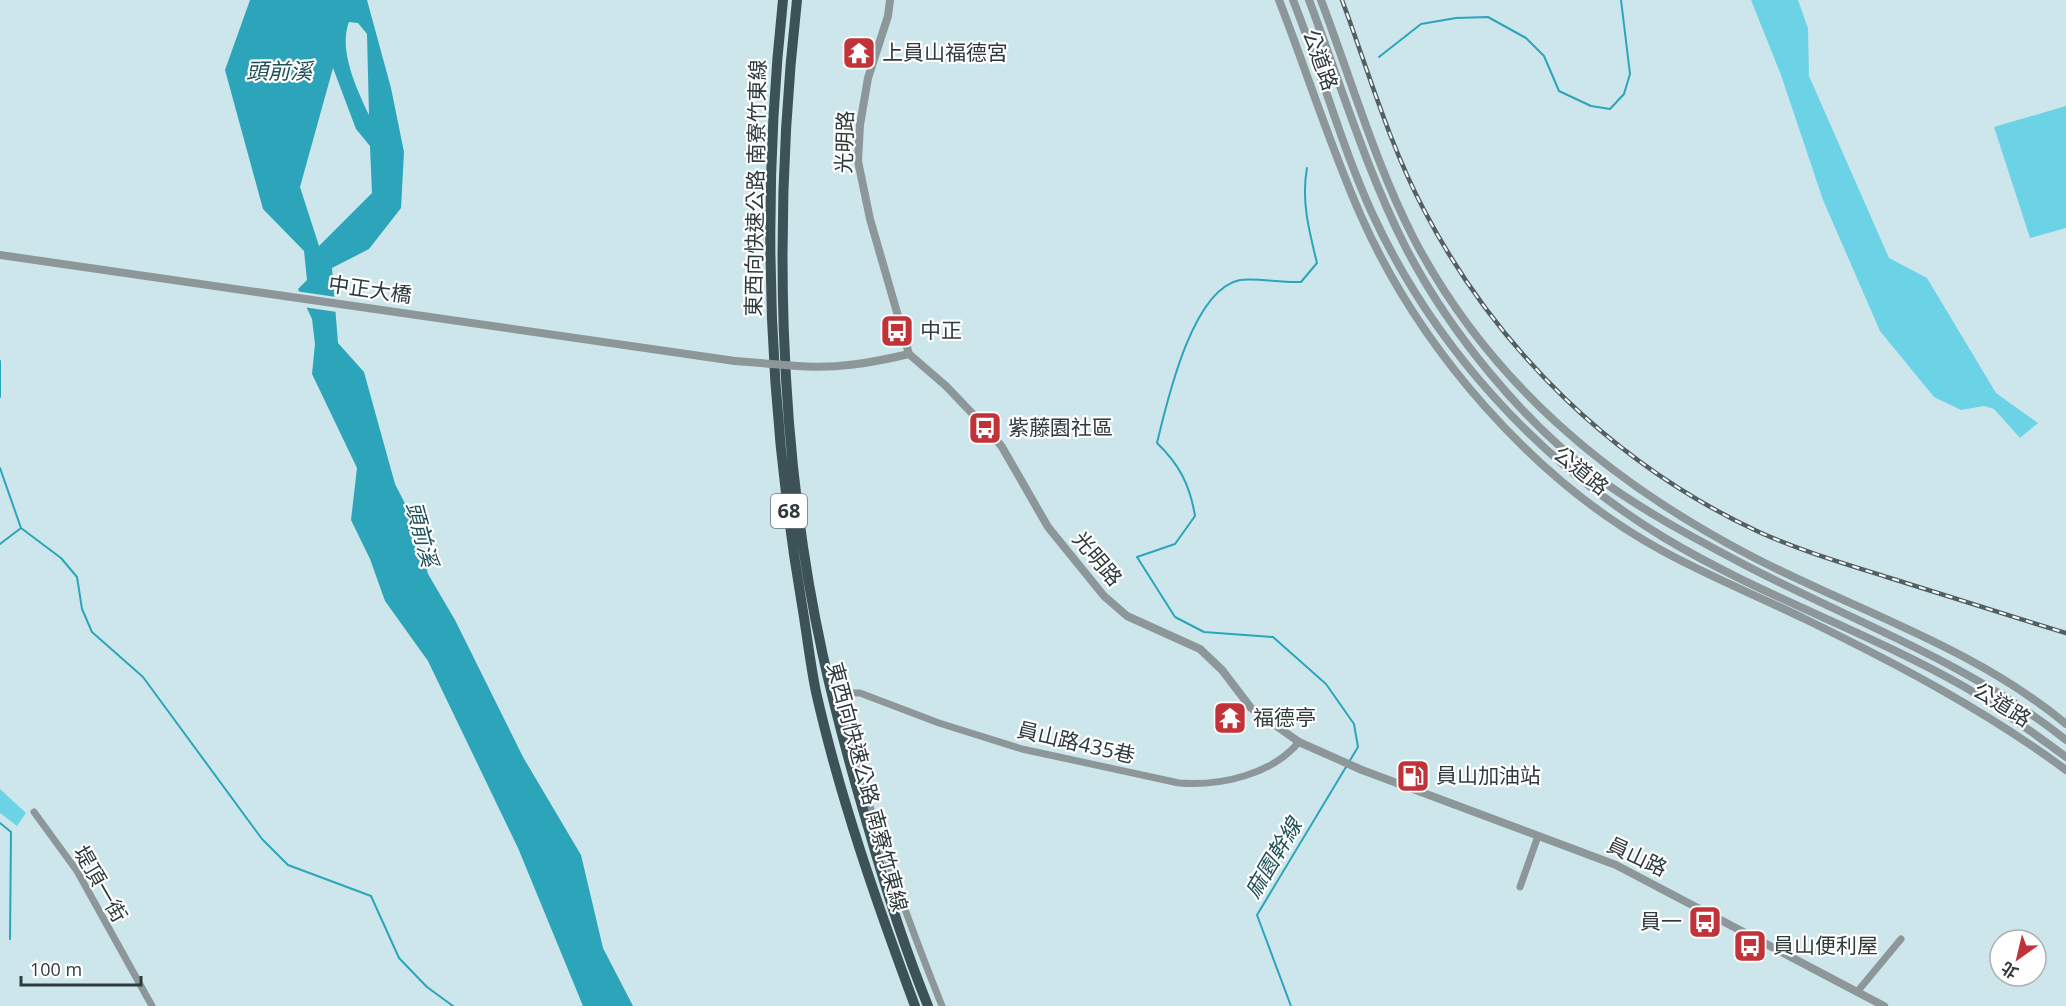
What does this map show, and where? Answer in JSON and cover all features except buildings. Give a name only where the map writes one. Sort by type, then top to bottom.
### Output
[{"type":"highway","name":"東西向快速公路 南寮竹東線","points":[[783,0],[774,123],[770,240],[775,381],[793,549],[816,690],[880,911],[915,1006]]},
{"type":"highway","name":"東西向快速公路 南寮竹東線","points":[[797,0],[786,144],[784,228],[786,344],[801,523],[823,654],[841,729],[892,909],[928,1006]]},
{"type":"street","name":"光明路","points":[[890,0],[888,16],[868,78],[860,125],[858,161],[870,219],[909,354],[946,386],[990,432],[1002,447],[1048,527],[1104,596],[1127,616],[1200,649],[1222,670],[1251,708],[1299,742]]},
{"type":"street","name":"公道路","points":[[1279,0],[1361,217],[1403,295],[1438,347],[1485,406],[1541,463],[1586,499],[1658,549],[1928,681],[2006,727],[2066,770]]},
{"type":"street","name":"公道路","points":[[1293,0],[1360,183],[1395,260],[1448,341],[1496,399],[1550,454],[1589,486],[1664,537],[1746,581],[1964,687],[2066,757]]},
{"type":"street","name":"公道路","points":[[1309,0],[1388,207],[1422,277],[1484,363],[1516,402],[1553,439],[1596,476],[1658,518],[1747,566],[1867,622],[1941,662],[2033,714],[2066,740]]},
{"type":"street","name":"公道路","points":[[1322,0],[1377,152],[1413,237],[1432,271],[1484,345],[1545,414],[1606,466],[1666,508],[1750,556],[1871,610],[1947,650],[2040,702],[2066,724]]},
{"type":"street","name":"中正大橋","points":[[0,255],[735,361],[823,368],[867,364],[909,354]]},
{"type":"street","points":[[1403,295],[1413,290]]},
{"type":"street","name":"員山路435巷","points":[[942,1006],[911,928],[864,787],[844,715],[844,698],[854,692],[939,723],[1022,749],[1179,783],[1202,785],[1260,771],[1286,757],[1299,742]]},
{"type":"street","points":[[2013,720],[2034,746]]},
{"type":"street","points":[[2006,727],[2042,739]]},
{"type":"street","name":"員山路","points":[[1299,742],[1362,770],[1616,865],[1884,1006]]},
{"type":"street","name":"堤頂一街","points":[[34,812],[77,871],[152,1006]]},
{"type":"street","points":[[1520,887],[1538,836]]},
{"type":"street","points":[[1857,992],[1901,939]]},
{"type":"shaded area","points":[[1751,0],[1798,0],[1808,28],[1809,76],[1889,258],[1927,278],[1996,393],[2038,423],[2020,438],[1994,409],[1984,406],[1961,410],[1934,397],[1880,331],[1823,200],[1781,75]]},
{"type":"shaded area","points":[[2066,106],[2066,228],[2030,238],[1994,127]]},
{"type":"shaded area","points":[[0,789],[26,813],[17,826],[0,813]]},
{"type":"water","name":"頭前溪","points":[[250,0],[367,0],[391,88],[404,152],[401,208],[369,249],[332,268],[338,343],[364,372],[395,484],[415,523],[428,574],[455,620],[523,757],[581,855],[603,948],[633,1006],[583,1006],[518,848],[428,661],[385,601],[370,559],[351,520],[357,468],[312,374],[315,344],[312,319],[298,289],[307,280],[304,251],[263,209],[225,70]],"holes":[[[349,22],[358,23],[367,34],[369,115],[354,82],[347,57],[346,33]],[[333,68],[356,129],[370,146],[372,193],[319,246],[300,187]]]},
{"type":"pier","points":[[295,291],[336,297],[337,312],[303,307]]},
{"type":"waterway","points":[[1379,57],[1421,24],[1456,18],[1488,17],[1526,38],[1544,56],[1559,91],[1591,106],[1610,109],[1624,94],[1630,74],[1621,0]]},
{"type":"waterway","points":[[1307,168],[1305,204],[1317,263],[1301,282],[1240,280],[1223,288],[1208,304],[1195,325],[1175,376],[1157,443],[1172,459],[1187,485],[1195,516],[1175,544],[1137,557],[1175,617],[1204,632],[1273,637],[1326,684],[1354,724],[1358,747],[1349,762]]},
{"type":"waterway","points":[[0,361],[0,397]]},
{"type":"waterway","points":[[0,468],[21,528],[0,544]]},
{"type":"waterway","points":[[21,528],[61,558],[77,577],[82,609],[92,632],[143,677],[262,839],[288,865],[371,896],[399,958],[427,987],[453,1006]]},
{"type":"waterway","name":"麻園幹線","points":[[1291,1006],[1257,915],[1346,767]]},
{"type":"waterway","points":[[0,823],[11,832],[10,939]]},
{"type":"railway","points":[[1342,0],[1411,185],[1453,261],[1487,310],[1524,356],[1609,438],[1656,473],[1706,505],[1775,539],[1840,562],[2066,633]]},
{"type":"place","name":"上員山福德宮","points":[[859,53]]},
{"type":"place","name":"中正","points":[[897,331]]},
{"type":"place","name":"紫藤園社區","points":[[985,428]]},
{"type":"place","name":"福德亭","points":[[1230,718]]},
{"type":"place","name":"員山加油站","points":[[1413,776]]},
{"type":"place","name":"員一","points":[[1705,922]]},
{"type":"place","name":"員山便利屋","points":[[1750,946]]}]
